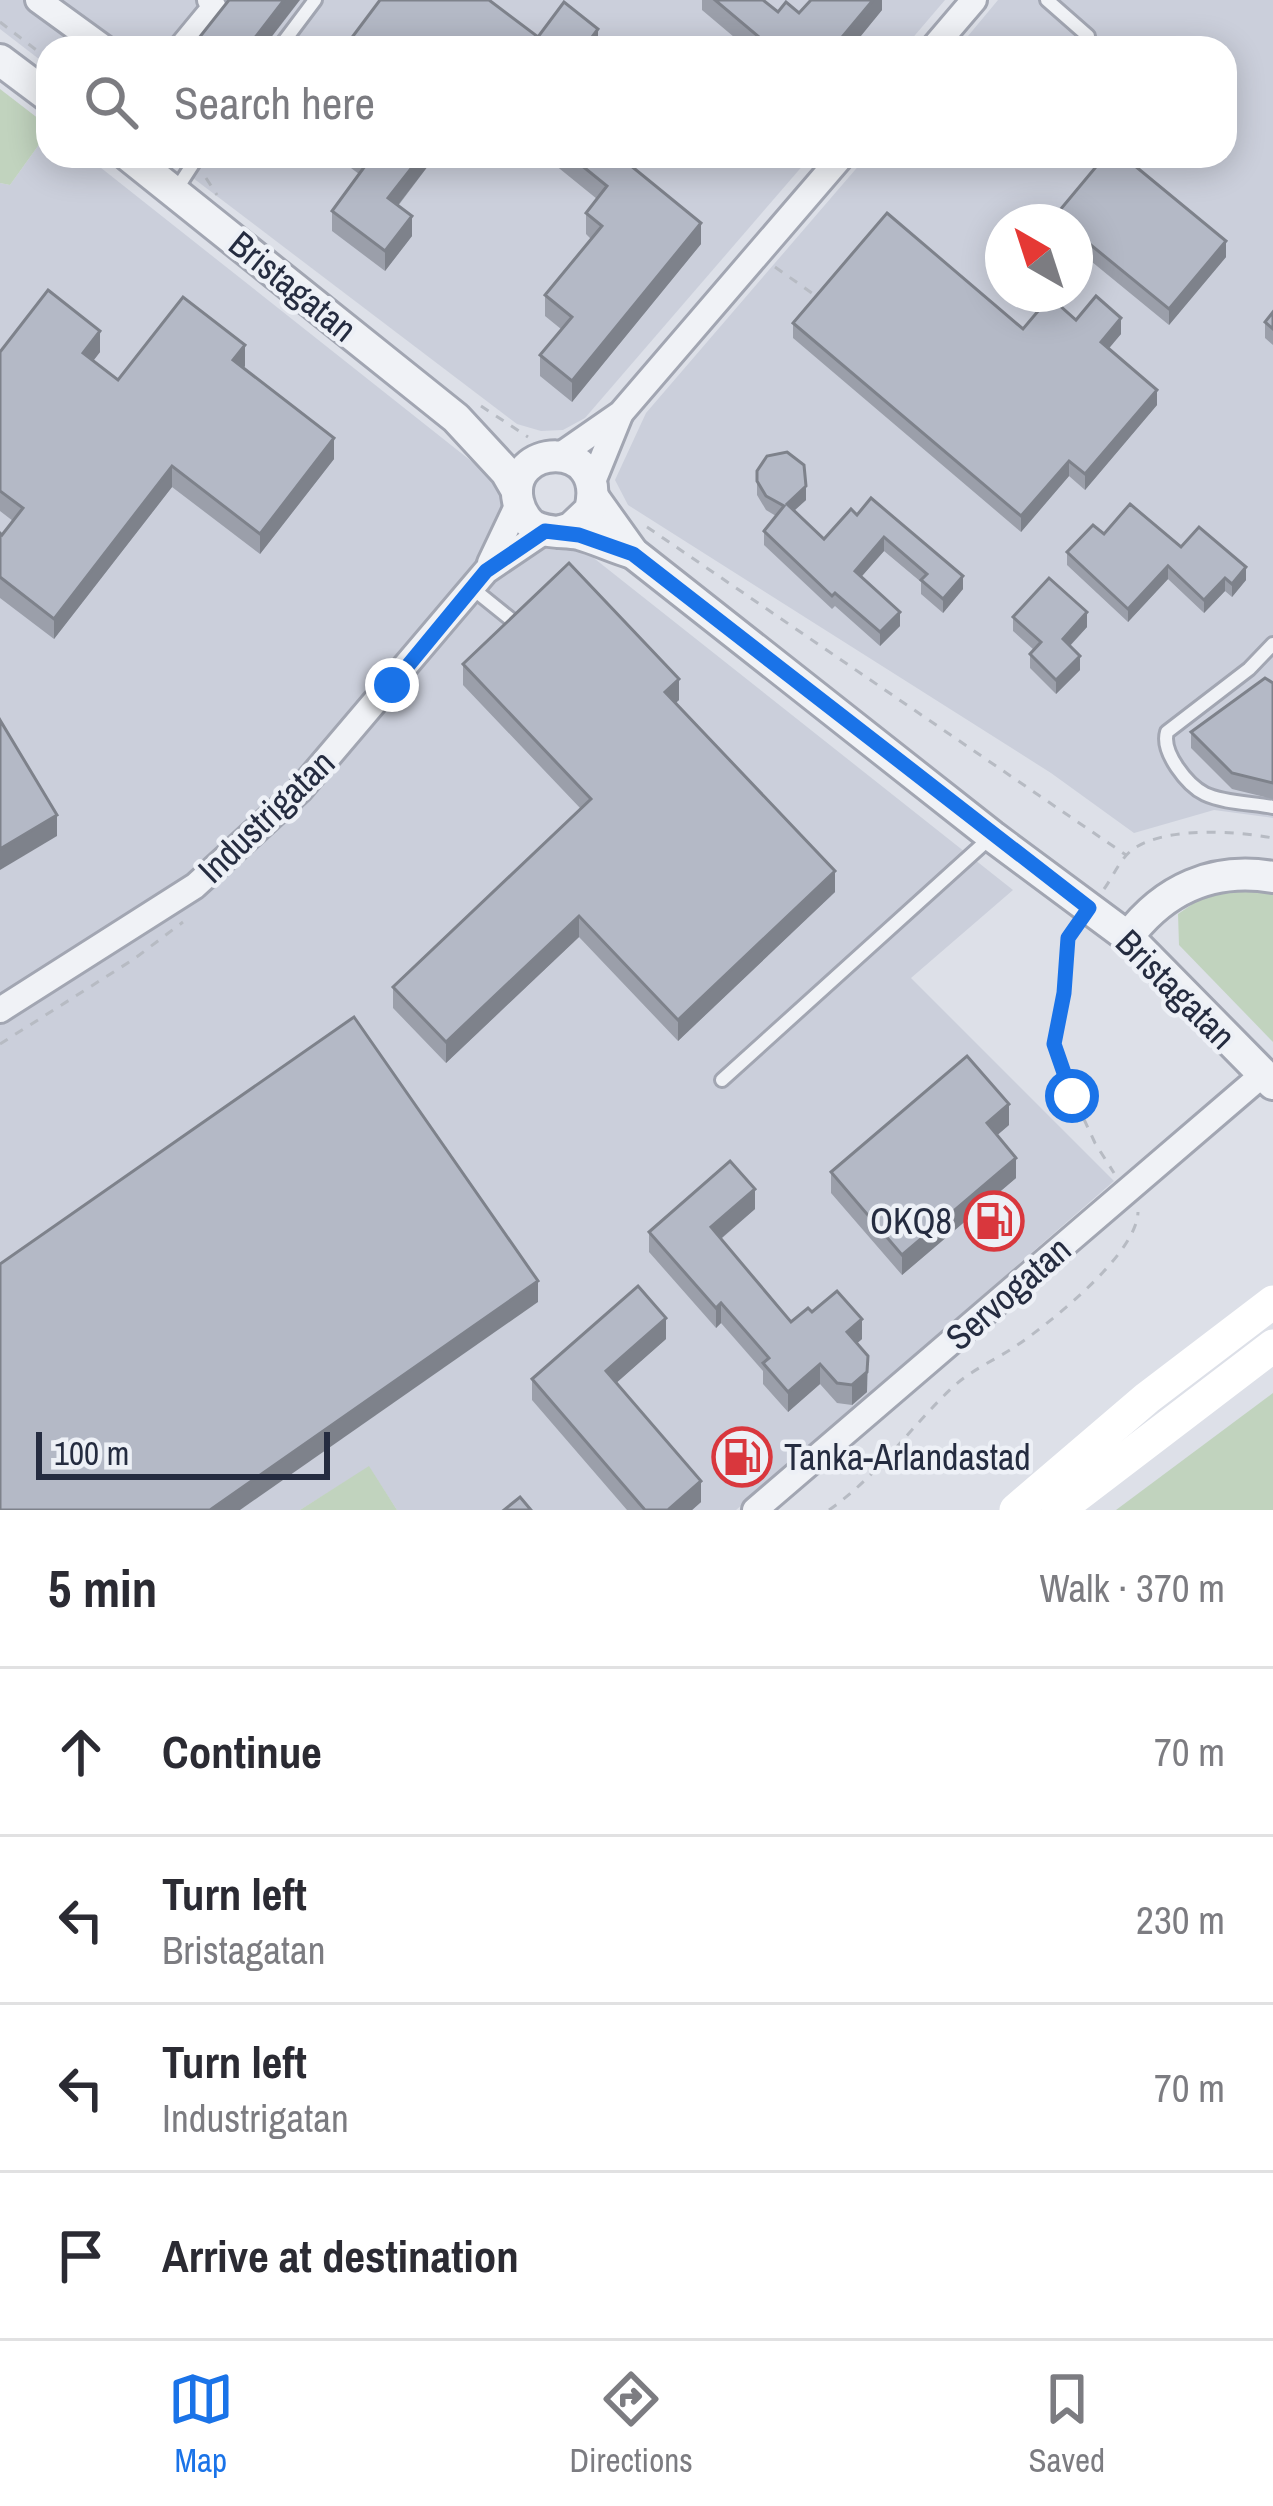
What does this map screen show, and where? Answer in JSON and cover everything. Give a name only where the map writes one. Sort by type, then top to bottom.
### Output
[{"type":"main road","points":[[1016,1510],[1147,1398],[1273,1302]]},
{"type":"main road","points":[[1058,1510],[1273,1346]]},
{"type":"street","points":[[38,0],[88,36]]},
{"type":"street","points":[[191,36],[214,8],[210,0]]},
{"type":"street","points":[[944,36],[974,0]]},
{"type":"street","points":[[0,60],[36,86]]},
{"type":"street","points":[[552,531],[582,521],[621,413],[832,168]]},
{"type":"street","name":"Bristagatan","points":[[188,171],[468,411],[522,449],[546,450],[580,464],[633,554]]},
{"type":"street","name":"Bristagatan","points":[[468,411],[506,472],[524,516],[552,531],[633,554],[992,836],[1129,937],[1267,1080],[1273,1106]]},
{"type":"street","points":[[518,498],[527,467],[546,450],[621,413]]},
{"type":"street","name":"Industrigatan","points":[[0,1010],[195,886],[300,790],[479,579],[518,498]]},
{"type":"street","name":"Industrigatan","points":[[479,579],[552,531]]},
{"type":"street","points":[[1129,937],[1147,912],[1174,891],[1210,877],[1273,877]]},
{"type":"street","name":"Servogatan","points":[[755,1510],[1126,1192],[1267,1080]]},
{"type":"lane","points":[[288,36],[316,0]]},
{"type":"lane","points":[[1047,0],[1088,36]]},
{"type":"lane","points":[[479,579],[513,621]]},
{"type":"lane","points":[[1273,644],[1167,732],[1164,743],[1166,752],[1203,794],[1273,807]]},
{"type":"lane","points":[[722,1080],[992,836]]},
{"type":"path","points":[[0,22],[36,50]]},
{"type":"path","points":[[188,171],[214,185],[219,200]]},
{"type":"path","points":[[758,256],[824,302]]},
{"type":"path","points":[[468,411],[546,450]]},
{"type":"path","points":[[640,523],[1126,855]]},
{"type":"path","points":[[829,1510],[894,1453],[964,1378],[1032,1335],[1108,1265],[1136,1228],[1137,1208],[1072,1096],[1054,1044],[1068,938],[1126,855],[1147,842],[1204,832],[1273,838]]},
{"type":"shaded area","points":[[0,0],[945,0],[914,36],[36,36],[36,57],[0,29]]},
{"type":"shaded area","points":[[998,0],[1273,0],[1273,818],[1214,810],[1134,833],[1051,773],[628,505],[615,480],[646,413],[857,168],[1237,168],[1237,36],[968,36]]},
{"type":"shaded area","points":[[36,149],[36,168],[101,168],[1013,890],[911,978],[1114,1181],[736,1510],[397,1510],[369,1467],[300,1510],[0,1510],[0,183],[10,185]]},
{"type":"shaded area","points":[[180,168],[801,168],[585,418],[563,430],[541,431],[517,424]]},
{"type":"green space","points":[[0,89],[36,117],[36,149],[10,185],[0,183]]},
{"type":"green space","points":[[1273,882],[1273,1042],[1179,945],[1178,914],[1213,890]]},
{"type":"green space","points":[[1273,1393],[1273,1510],[1116,1510]]},
{"type":"green space","points":[[369,1466],[397,1510],[300,1510]]},
{"type":"building","points":[[229,0],[284,0],[256,36],[200,36]]},
{"type":"building","points":[[380,0],[489,0],[537,36],[353,36]]},
{"type":"building","points":[[715,0],[763,0],[778,12],[786,2],[799,13],[811,0],[873,0],[843,36],[758,36]]},
{"type":"building","points":[[564,2],[598,29],[593,36],[539,36]]},
{"type":"building","points":[[364,168],[412,168],[388,198],[412,216],[385,251],[332,211]]},
{"type":"building","points":[[585,168],[634,168],[701,223],[572,381],[540,355],[572,317],[545,295],[602,226],[586,213],[607,186]]},
{"type":"building","points":[[1095,168],[1138,168],[1226,241],[1169,309],[1093,247],[1093,204],[1065,204]]},
{"type":"building","points":[[887,213],[985,297],[985,312],[1003,312],[1023,329],[1037,312],[1067,312],[1076,320],[1083,312],[1093,312],[1096,296],[1121,318],[1101,342],[1157,390],[1085,474],[1069,461],[1021,516],[793,323]]},
{"type":"building","points":[[48,290],[100,331],[83,353],[118,380],[183,297],[245,345],[233,360],[334,438],[260,534],[172,466],[54,619],[0,577],[0,533],[23,508],[0,491],[0,352]]},
{"type":"building","points":[[787,452],[804,465],[806,486],[787,504],[824,539],[851,509],[857,515],[871,498],[963,576],[943,599],[921,580],[927,574],[884,537],[855,571],[900,612],[880,632],[835,593],[832,596],[764,531],[784,506],[766,496],[757,471],[767,456]]},
{"type":"building","points":[[1130,504],[1181,547],[1199,527],[1246,567],[1232,584],[1225,578],[1204,600],[1168,566],[1128,609],[1067,552],[1093,525],[1104,534]]},
{"type":"building","points":[[569,563],[679,679],[665,692],[835,871],[678,1020],[579,916],[446,1042],[393,987],[591,799],[463,664]]},
{"type":"building","points":[[1049,578],[1087,612],[1063,639],[1080,656],[1056,680],[1030,654],[1041,642],[1013,617]]},
{"type":"building","points":[[1265,678],[1273,683],[1273,783],[1232,773],[1191,732]]},
{"type":"building","points":[[0,720],[57,815],[0,849]]},
{"type":"building","points":[[354,1017],[538,1281],[210,1510],[0,1510],[0,1264]]},
{"type":"building","points":[[967,1056],[1009,1104],[987,1123],[1016,1158],[902,1255],[831,1172]]},
{"type":"building","points":[[730,1161],[755,1189],[711,1227],[791,1322],[837,1291],[862,1319],[847,1332],[868,1356],[867,1372],[852,1385],[837,1383],[820,1364],[788,1392],[763,1363],[769,1358],[721,1303],[716,1308],[649,1232]]},
{"type":"building","points":[[638,1286],[666,1318],[606,1371],[701,1481],[668,1510],[645,1510],[532,1379]]},
{"type":"building","points":[[520,1497],[531,1510],[504,1510]]},
{"type":"place","name":"OKQ8","points":[[994,1221]]},
{"type":"place","name":"Tanka-Arlandastad","points":[[742,1457]]},
{"type":"route","points":[[392,685],[486,571],[545,531],[579,535],[633,554],[1089,908],[1068,938],[1054,1044],[1072,1096]]}]
